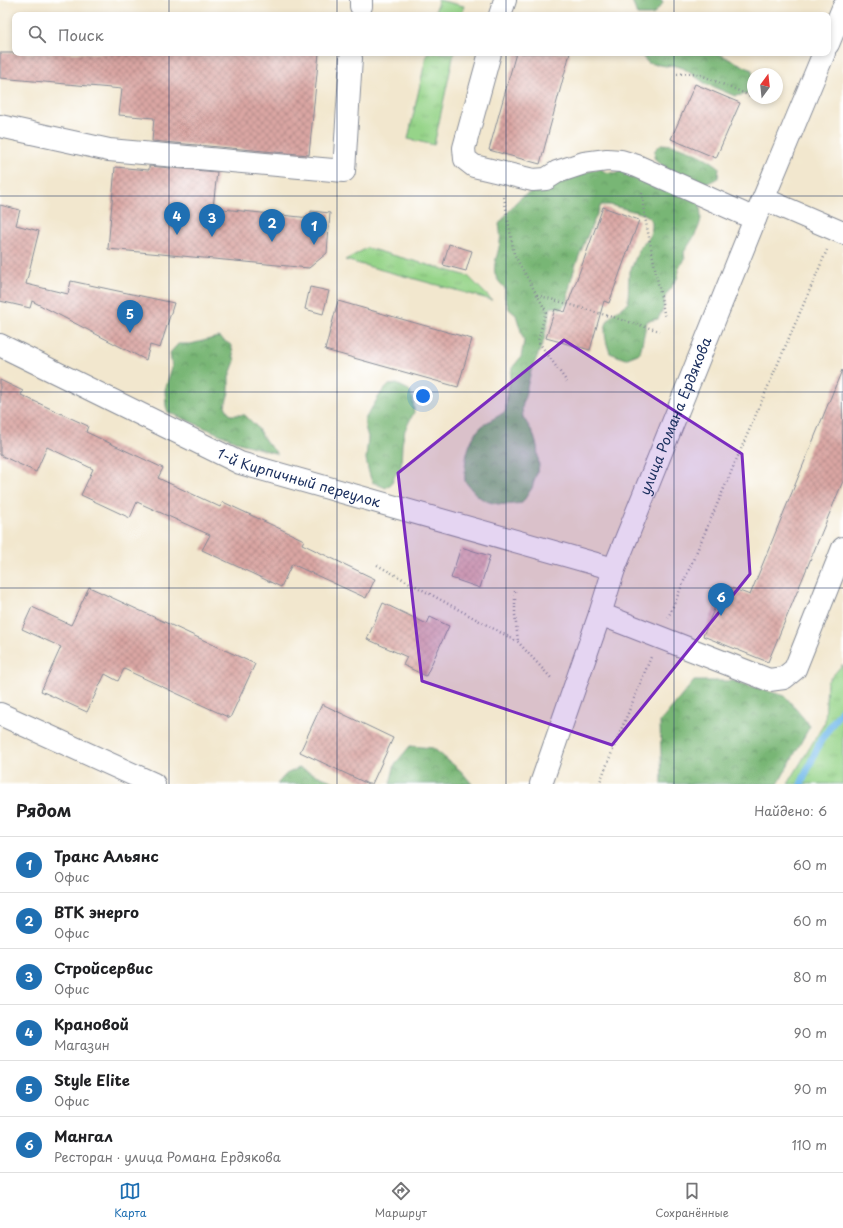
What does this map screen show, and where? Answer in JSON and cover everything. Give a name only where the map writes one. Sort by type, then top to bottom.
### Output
[{"type":"street","points":[[501,12],[504,0]]},
{"type":"street","points":[[831,37],[843,8]]},
{"type":"street","points":[[489,56],[464,148],[465,159],[474,166],[533,180],[546,179],[557,172],[584,163],[607,160],[621,161],[714,199],[755,219]]},
{"type":"street","name":"улица Романа Ердякова","points":[[541,784],[600,614],[614,569],[755,219],[823,56]]},
{"type":"street","points":[[0,126],[109,150],[344,171],[351,58]]},
{"type":"street","points":[[764,199],[839,232]]},
{"type":"street","name":"1-й Кирпичный переулок","points":[[0,345],[240,463],[614,569]]},
{"type":"street","points":[[600,614],[769,680],[784,678],[795,669],[843,548]]},
{"type":"street","points":[[0,714],[154,784]]},
{"type":"path","points":[[677,74],[696,73],[747,94]]},
{"type":"path","points":[[641,168],[643,207],[665,318]]},
{"type":"path","points":[[504,197],[514,254],[546,311],[538,340],[567,382]]},
{"type":"path","points":[[599,784],[659,637],[839,232]]},
{"type":"path","points":[[536,295],[660,331]]},
{"type":"path","points":[[377,565],[518,642],[551,678]]},
{"type":"path","points":[[515,591],[515,614],[518,642]]},
{"type":"highlighted area","points":[[564,340],[742,454],[750,574],[612,745],[422,681],[398,473]]},
{"type":"green space","points":[[438,0],[464,6],[463,12],[436,12]]},
{"type":"green space","points":[[632,0],[662,0],[663,3],[656,12],[636,12]]},
{"type":"green space","points":[[426,56],[453,56],[434,145],[408,139]]},
{"type":"green space","points":[[642,56],[723,56],[748,68],[747,94],[735,96],[706,84],[683,68],[672,65],[666,66],[648,63]]},
{"type":"green space","points":[[661,144],[684,148],[714,163],[719,167],[718,178],[708,183],[682,177],[666,169],[654,158],[655,150]]},
{"type":"green space","points":[[600,168],[605,172],[614,173],[622,171],[641,177],[655,188],[665,188],[699,199],[701,218],[699,227],[684,252],[685,260],[679,267],[678,277],[665,297],[663,309],[658,319],[647,321],[640,353],[625,359],[610,353],[605,336],[605,329],[614,313],[628,303],[629,274],[641,245],[649,238],[652,222],[648,216],[644,214],[610,205],[601,205],[576,266],[569,290],[568,301],[562,308],[551,307],[544,340],[531,371],[522,408],[523,417],[533,433],[537,446],[539,466],[532,488],[522,503],[505,504],[488,502],[476,494],[465,481],[467,453],[472,440],[480,428],[506,411],[506,401],[512,368],[521,357],[524,341],[516,315],[509,309],[505,298],[505,288],[496,277],[495,266],[500,240],[499,224],[513,205],[523,196],[536,191],[545,191],[551,183]]},
{"type":"green space","points":[[367,248],[468,276],[492,300],[345,260]]},
{"type":"green space","points":[[218,337],[231,345],[235,361],[229,377],[229,392],[225,406],[230,415],[245,415],[256,426],[267,443],[278,454],[240,443],[168,412],[165,390],[172,367],[170,353],[178,344],[191,344]]},
{"type":"green space","points":[[397,384],[409,390],[413,399],[414,412],[405,430],[402,444],[401,467],[392,483],[386,488],[372,482],[369,473],[366,459],[368,437],[365,427],[365,419],[381,393],[389,385]]},
{"type":"green space","points":[[843,664],[843,784],[788,784],[825,722],[827,682]]},
{"type":"green space","points":[[694,681],[733,681],[785,696],[810,726],[778,784],[662,784],[660,722]]},
{"type":"green space","points":[[410,746],[433,748],[461,771],[472,784],[390,784],[395,764]]},
{"type":"green space","points":[[299,768],[339,784],[277,784],[286,774]]},
{"type":"building","points":[[0,53],[12,53],[12,56],[319,56],[309,155],[152,141],[154,118],[119,115],[122,89],[0,78]]},
{"type":"building","points":[[515,56],[569,56],[540,164],[489,150]]},
{"type":"building","points":[[695,84],[740,103],[716,158],[671,139]]},
{"type":"building","points":[[149,166],[217,172],[213,208],[310,218],[311,211],[330,213],[327,253],[309,268],[108,249],[115,167],[149,170]]},
{"type":"building","points":[[0,205],[20,210],[16,225],[39,231],[26,284],[68,294],[71,281],[174,303],[160,348],[150,345],[146,360],[32,301],[30,308],[0,301]]},
{"type":"building","points":[[603,207],[639,220],[609,303],[604,301],[590,350],[546,338],[555,309],[565,312]]},
{"type":"building","points":[[449,244],[472,251],[466,271],[443,265]]},
{"type":"building","points":[[310,287],[329,291],[323,314],[305,309]]},
{"type":"building","points":[[338,301],[472,339],[458,387],[325,350]]},
{"type":"building","points":[[842,370],[843,481],[768,662],[703,636],[724,585],[750,595]]},
{"type":"building","points":[[0,380],[23,391],[21,395],[88,426],[86,432],[163,468],[158,478],[220,507],[223,502],[304,540],[302,544],[375,579],[366,598],[292,564],[281,587],[202,550],[210,535],[137,502],[130,518],[81,495],[93,469],[47,447],[36,472],[0,455]]},
{"type":"building","points":[[461,547],[490,556],[480,588],[451,578]]},
{"type":"building","points":[[89,587],[255,664],[230,718],[124,669],[118,681],[105,674],[87,712],[41,691],[61,647],[22,629],[32,607],[71,625]]},
{"type":"building","points":[[383,603],[427,624],[430,617],[449,626],[426,676],[403,665],[407,657],[367,639]]},
{"type":"building","points":[[322,704],[393,738],[372,784],[368,784],[300,752]]},
{"type":"waterway","points":[[801,784],[820,742],[843,708]]},
{"type":"place","name":"Крановой","points":[[177,235]]},
{"type":"place","name":"Стройсервис","points":[[212,237]]},
{"type":"place","name":"ВТК энерго","points":[[272,242]]},
{"type":"place","name":"Транс Альянс","points":[[314,245]]},
{"type":"place","name":"Style Elite","points":[[130,333]]},
{"type":"place","name":"Мангал","points":[[721,616]]}]
